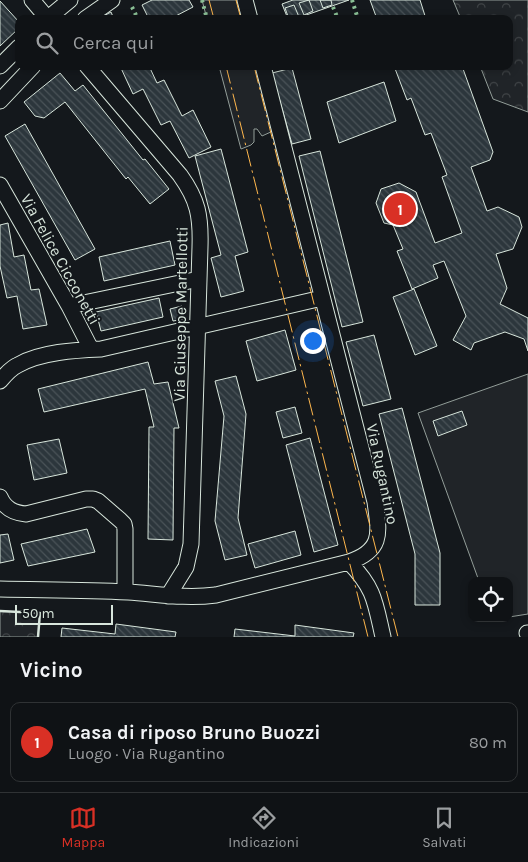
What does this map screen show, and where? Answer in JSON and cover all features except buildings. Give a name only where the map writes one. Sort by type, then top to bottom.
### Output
[{"type":"street","points":[[32,0],[45,15]]},
{"type":"street","points":[[53,15],[70,0]]},
{"type":"street","points":[[91,15],[112,0]]},
{"type":"street","points":[[246,0],[249,15]]},
{"type":"street","points":[[0,66],[15,51]]},
{"type":"street","points":[[0,101],[29,70]]},
{"type":"street","name":"Via Giuseppe Martellotti","points":[[90,70],[180,175],[199,210],[199,327],[191,544],[186,567],[168,596]]},
{"type":"street","name":"Via Rugantino","points":[[0,589],[126,592],[198,597],[222,594],[349,562],[361,557],[373,548],[377,540],[378,528],[375,502],[264,70]]},
{"type":"street","name":"Via Felice Cicconetti","points":[[0,186],[69,306],[90,349]]},
{"type":"street","points":[[69,306],[199,279]]},
{"type":"street","points":[[0,381],[15,366],[48,355],[100,349],[322,298]]},
{"type":"street","points":[[0,497],[4,506],[8,509],[26,514],[86,499],[98,501],[120,520],[126,529],[126,592]]},
{"type":"street","points":[[349,562],[362,576],[371,590],[383,637]]},
{"type":"green space","points":[[202,0],[239,0],[243,15],[206,15]]},
{"type":"green space","points":[[453,0],[528,0],[528,112],[493,99],[482,70],[513,70],[513,15],[459,15]]},
{"type":"green space","points":[[220,70],[257,70],[273,131],[262,136],[257,129],[254,129],[254,142],[241,149]]},
{"type":"green space","points":[[528,374],[528,614],[513,616],[513,577],[478,577],[418,413]]},
{"type":"green space","points":[[0,611],[40,613],[38,637],[0,637]]},
{"type":"hedge","points":[[202,0],[206,15]]},
{"type":"hedge","points":[[352,0],[357,15]]},
{"type":"hedge","points":[[132,7],[136,15]]},
{"type":"hedge","points":[[333,7],[336,15]]},
{"type":"wall","points":[[0,611],[40,613],[38,637]]},
{"type":"power","points":[[209,0],[213,15]]},
{"type":"power","points":[[236,0],[240,15]]},
{"type":"power","points":[[227,70],[368,637]]},
{"type":"power","points":[[255,70],[398,637]]},
{"type":"place","name":"Casa di riposo Bruno Buozzi","points":[[400,209]]}]
